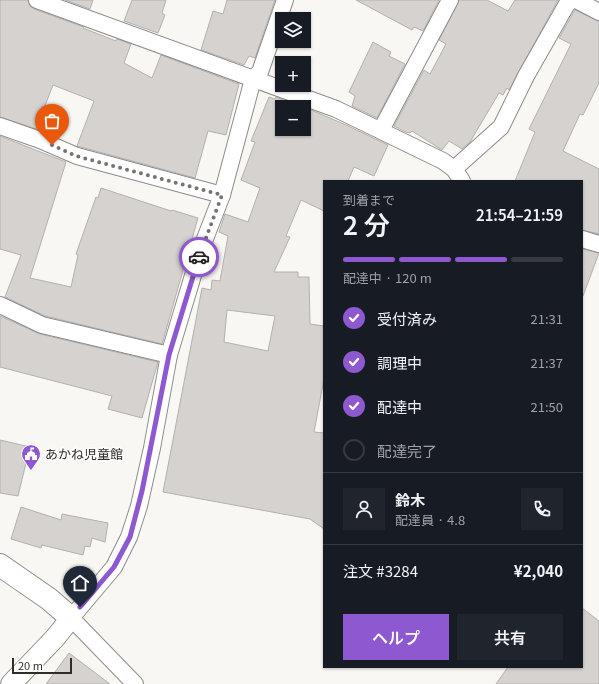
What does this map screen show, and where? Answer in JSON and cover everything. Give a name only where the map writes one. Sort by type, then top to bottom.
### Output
[{"type":"main road","points":[[0,565],[49,599],[71,618]]},
{"type":"street","points":[[37,0],[336,109],[443,162],[458,175],[501,127],[526,76],[567,4],[572,0]]},
{"type":"street","points":[[11,684],[55,638],[114,567],[130,537],[139,506],[150,455],[169,355],[201,249],[222,195],[253,79],[260,72],[285,0]]},
{"type":"street","points":[[381,130],[450,0]]},
{"type":"street","points":[[576,0],[599,12]]},
{"type":"street","points":[[0,126],[40,140],[76,156],[222,195]]},
{"type":"street","points":[[583,239],[599,244]]},
{"type":"street","points":[[0,305],[42,325],[169,355]]},
{"type":"street","points":[[71,618],[135,684]]},
{"type":"building","points":[[0,0],[28,0],[30,6],[34,9],[84,27],[83,28],[116,41],[117,39],[131,44],[124,63],[152,78],[161,55],[239,84],[226,135],[208,131],[195,178],[77,146],[94,101],[53,85],[36,129],[0,117]]},
{"type":"building","points":[[65,0],[93,0],[90,9]]},
{"type":"building","points":[[132,0],[166,0],[162,13],[165,15],[158,33],[124,21]]},
{"type":"building","points":[[227,0],[275,0],[255,58],[249,56],[244,65],[201,50],[213,11],[223,14]]},
{"type":"building","points":[[356,0],[439,0],[423,31],[414,27],[412,30]]},
{"type":"building","points":[[459,0],[487,0],[508,11],[515,0],[558,0],[509,90],[507,88],[503,95],[499,93],[470,142],[462,149],[449,141],[442,150],[412,131],[410,133],[406,132],[394,126],[424,70],[430,74],[446,44],[439,40]]},
{"type":"building","points":[[575,10],[599,21],[599,83],[583,115],[580,114],[563,151],[599,169],[599,234],[583,230],[583,180],[515,180],[535,132],[529,129],[571,44],[559,38]]},
{"type":"building","points":[[373,42],[391,52],[389,56],[405,64],[377,118],[352,106],[355,96],[349,92]]},
{"type":"building","points":[[269,97],[275,99],[276,97],[283,100],[275,100],[275,136],[311,136],[311,110],[388,145],[374,176],[354,167],[348,180],[323,180],[323,211],[301,200],[286,236],[290,237],[274,272],[298,272],[298,277],[309,277],[310,324],[323,326],[323,384],[314,432],[323,433],[323,528],[310,519],[163,492],[202,288],[211,290],[212,280],[220,281],[228,236],[219,232],[225,214],[248,222],[260,188],[241,180],[255,142],[251,141]],"holes":[[[227,310],[275,316],[268,351],[224,342]]]},
{"type":"building","points":[[0,136],[66,162],[30,278],[71,287],[78,255],[76,254],[96,197],[98,198],[101,188],[171,211],[172,210],[198,218],[162,344],[45,316],[5,297],[21,255],[0,249]]},
{"type":"building","points":[[583,249],[599,253],[583,296]]},
{"type":"building","points":[[0,316],[40,334],[158,362],[142,418],[108,409],[112,396],[0,367]]},
{"type":"building","points":[[0,440],[30,447],[18,496],[0,493]]},
{"type":"building","points":[[21,507],[61,520],[62,514],[108,523],[105,542],[92,538],[90,547],[85,546],[83,555],[42,545],[41,548],[11,539]]},
{"type":"building","points":[[583,609],[599,621],[599,684],[496,684],[507,668],[583,668]]},
{"type":"building","points":[[69,653],[110,684],[46,684]]},
{"type":"way so far","points":[[52,145],[76,156],[222,195],[199,257]]},
{"type":"place","name":"あかね児童館","points":[[31,471]]},
{"type":"route","points":[[80,607],[114,567],[130,537],[139,506],[152,448],[169,355],[199,257]]}]
